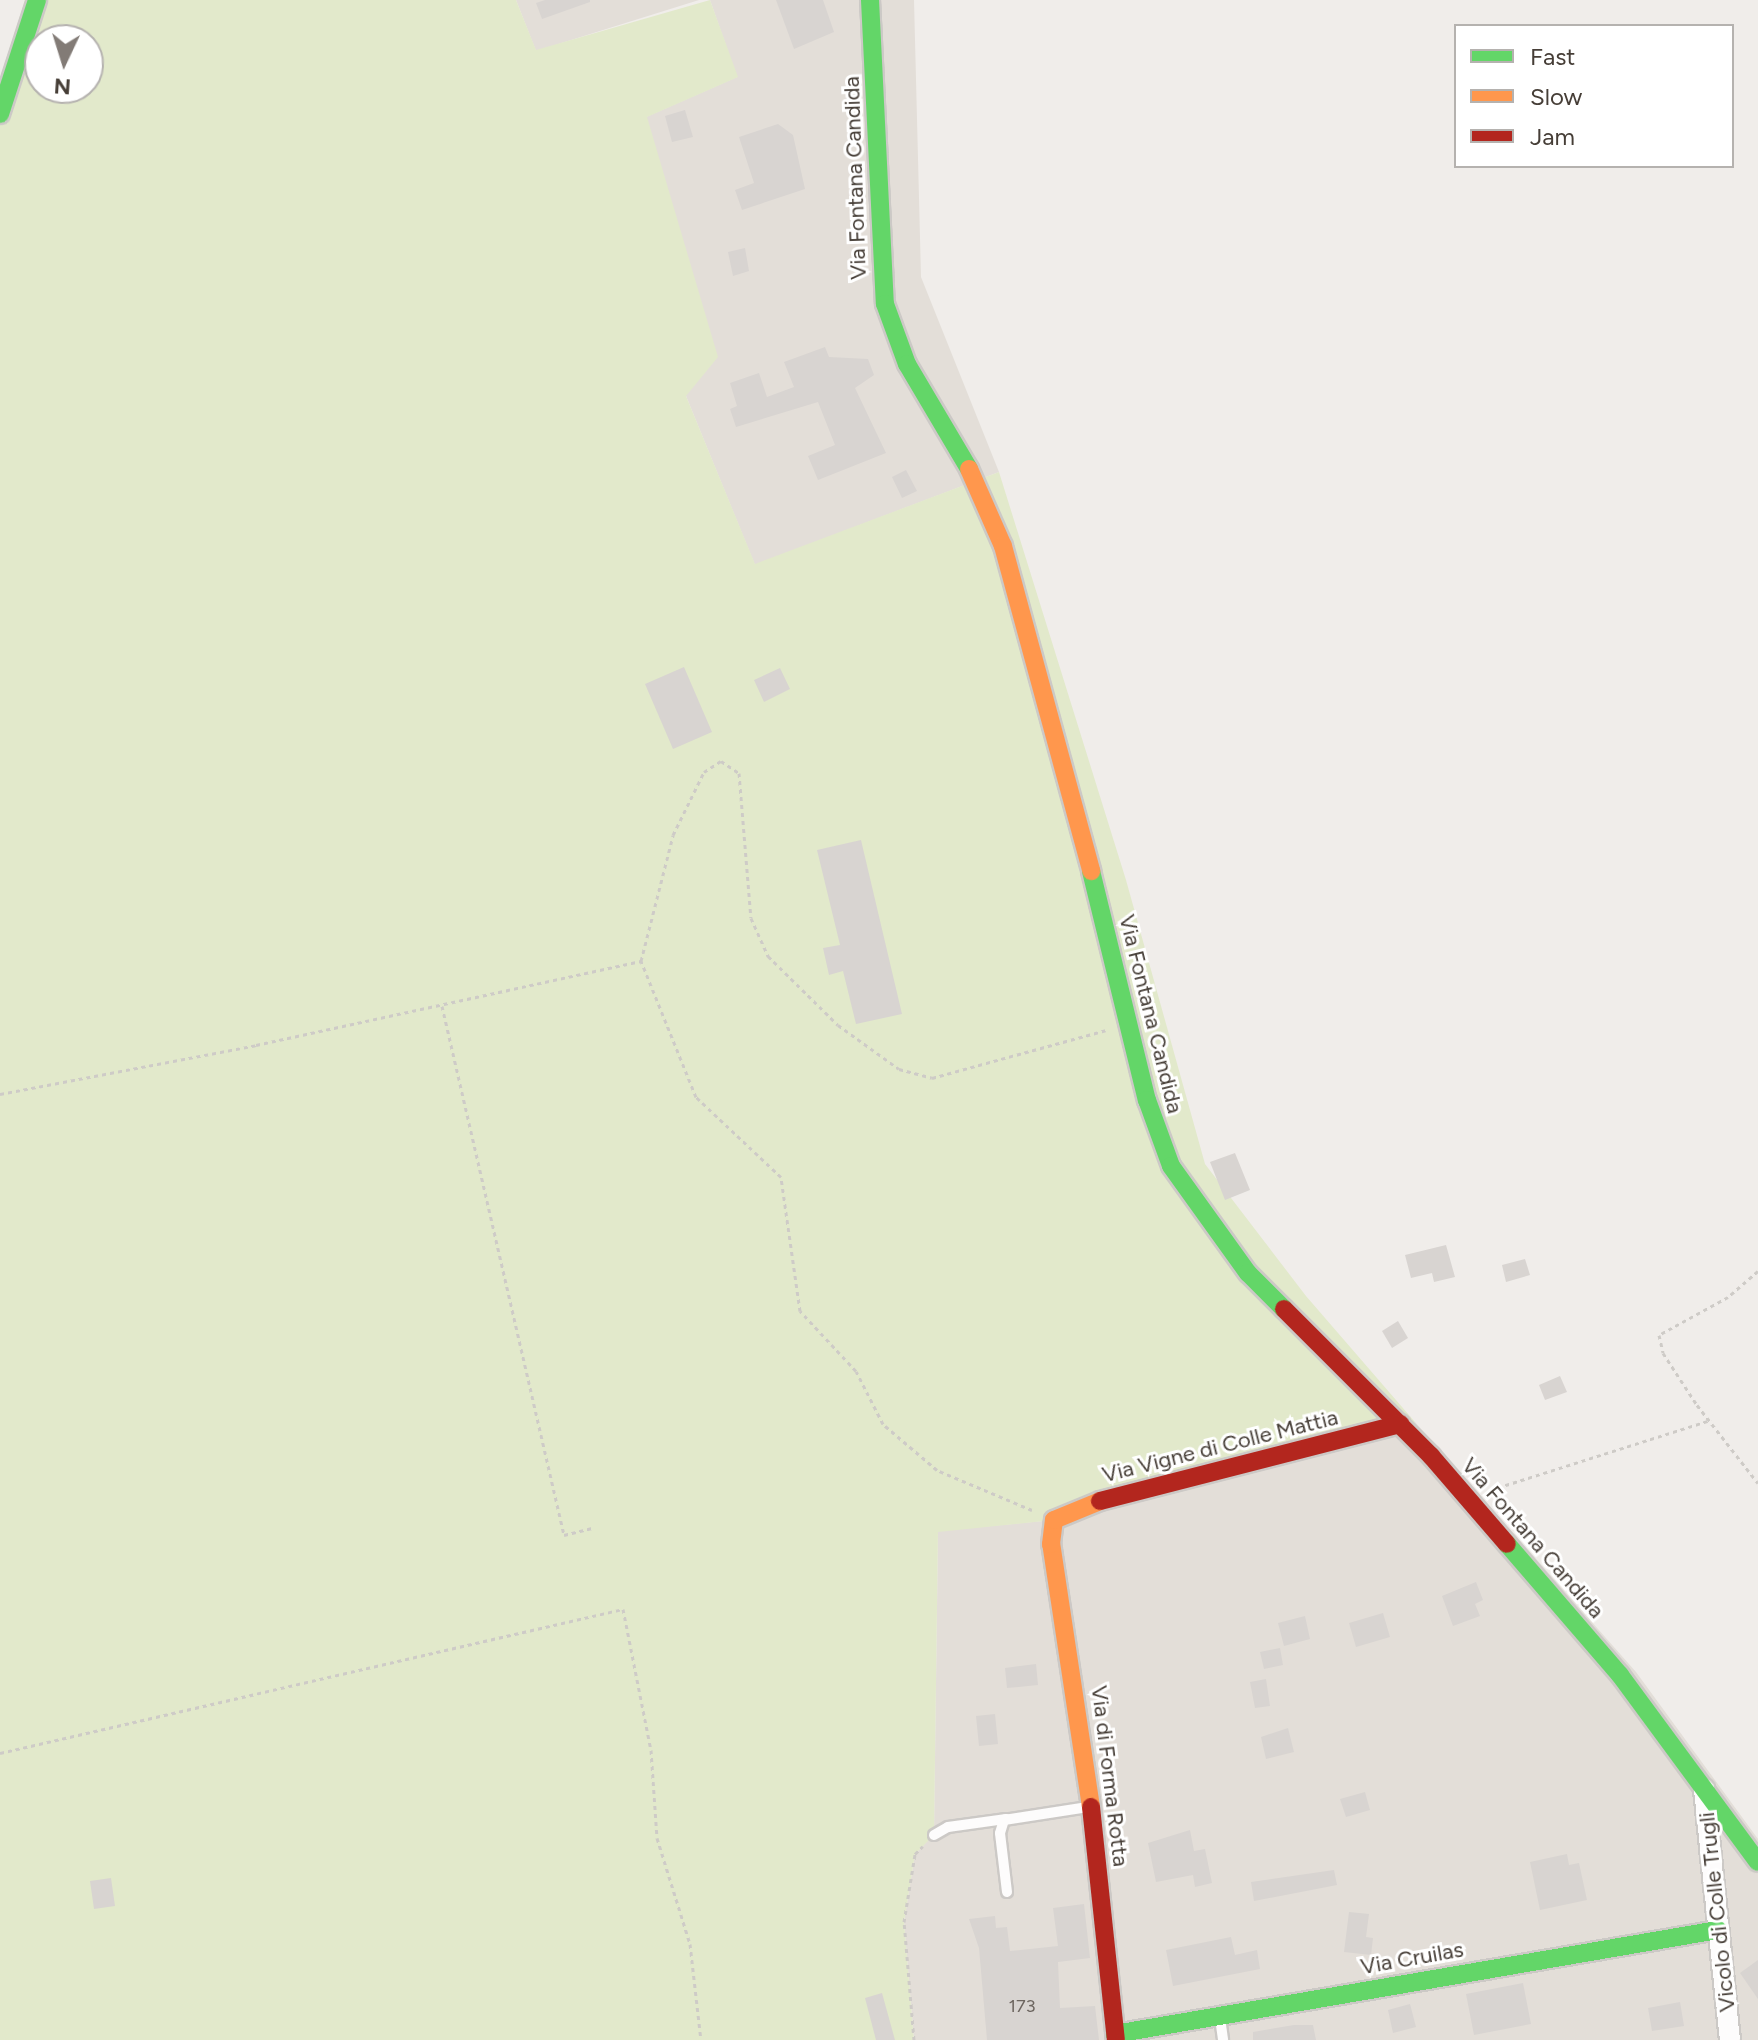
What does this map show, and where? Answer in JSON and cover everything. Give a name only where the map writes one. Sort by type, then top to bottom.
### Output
[{"type":"main road","points":[[0,114],[37,0]]},
{"type":"main road","name":"Via Fontana Candida","points":[[870,0],[880,270],[887,313],[913,376],[976,481],[1003,546],[1058,740],[1159,1137],[1190,1198],[1276,1303],[1400,1424],[1620,1675],[1704,1784],[1758,1862]]},
{"type":"main road","name":"Via Vigne di Colle Mattia","points":[[1054,1520],[1076,1507],[1400,1424]]},
{"type":"main road","name":"Via di Forma Rotta","points":[[1054,1520],[1050,1536],[1091,1806],[1116,2037]]},
{"type":"main road","name":"Via Cruilas","points":[[1116,2037],[1219,2016],[1718,1930]]},
{"type":"street","name":"Vicolo di Colle Trugli","points":[[1704,1784],[1730,2040]]},
{"type":"lane","points":[[934,1835],[1008,1818],[1091,1806]]},
{"type":"lane","points":[[1007,1892],[1000,1833],[1008,1818]]},
{"type":"lane","points":[[1219,2016],[1223,2040]]},
{"type":"path","points":[[1054,1520],[937,1470],[883,1424],[856,1371],[800,1311],[781,1177],[696,1097],[641,961],[677,824],[704,772],[728,762],[739,773],[751,918],[760,943],[822,1010],[899,1069],[932,1078],[1128,1024]]},
{"type":"path","points":[[0,1094],[442,1006],[641,961]]},
{"type":"path","points":[[442,1006],[564,1535],[592,1528]]},
{"type":"path","points":[[1758,1271],[1728,1297],[1659,1335],[1663,1353],[1758,1483]]},
{"type":"path","points":[[1469,1501],[1482,1492],[1711,1420]]},
{"type":"path","points":[[0,1753],[623,1609],[651,1750],[657,1838],[690,1944],[701,2040]]},
{"type":"path","points":[[914,2040],[904,1922],[915,1854],[934,1835]]},
{"type":"shaded area","points":[[516,0],[699,0],[536,51]]},
{"type":"shaded area","points":[[710,0],[914,0],[921,277],[999,472],[755,565],[686,396],[646,117],[737,77]]},
{"type":"shaded area","points":[[1415,1422],[1636,1672],[1758,1839],[1758,2040],[914,2040],[904,1922],[915,1854],[934,1834],[938,1531],[1054,1520]]},
{"type":"green space","points":[[25,0],[516,0],[536,50],[710,0],[738,77],[647,117],[718,357],[686,396],[755,564],[999,472],[1126,880],[1205,1164],[1306,1296],[1415,1422],[1054,1520],[938,1532],[934,1835],[915,1854],[904,1922],[914,2040],[0,2040],[0,78]]},
{"type":"building","points":[[545,0],[590,2],[542,19],[536,3]]},
{"type":"building","points":[[776,0],[823,0],[834,32],[794,49]]},
{"type":"building","points":[[685,110],[693,137],[672,142],[665,116]]},
{"type":"building","points":[[778,124],[793,135],[805,189],[742,210],[735,190],[754,183],[739,137]]},
{"type":"building","points":[[745,248],[749,271],[733,276],[728,252]]},
{"type":"building","points":[[825,347],[829,357],[868,359],[874,375],[855,388],[886,453],[818,480],[808,456],[835,445],[818,402],[736,427],[730,409],[737,406],[730,383],[759,373],[767,397],[794,387],[784,362]]},
{"type":"building","points":[[906,470],[917,491],[902,498],[892,477]]},
{"type":"building","points":[[684,667],[712,732],[673,749],[645,684]]},
{"type":"building","points":[[780,668],[790,689],[764,702],[754,680]]},
{"type":"building","points":[[861,840],[902,1014],[856,1024],[843,971],[829,975],[823,948],[840,945],[817,850]]},
{"type":"building","points":[[1235,1153],[1250,1190],[1225,1200],[1210,1162]]},
{"type":"building","points":[[1446,1245],[1455,1277],[1434,1282],[1432,1273],[1411,1278],[1405,1255]]},
{"type":"building","points":[[1525,1259],[1530,1275],[1506,1282],[1502,1265]]},
{"type":"building","points":[[1398,1321],[1408,1338],[1392,1348],[1382,1331]]},
{"type":"building","points":[[1560,1376],[1567,1392],[1545,1400],[1539,1385]]},
{"type":"building","points":[[1476,1582],[1483,1600],[1475,1604],[1480,1616],[1453,1626],[1442,1596]]},
{"type":"building","points":[[1383,1613],[1390,1637],[1356,1647],[1349,1623]]},
{"type":"building","points":[[1305,1616],[1310,1639],[1284,1646],[1278,1623]]},
{"type":"building","points":[[1280,1648],[1283,1665],[1264,1669],[1260,1652]]},
{"type":"building","points":[[1036,1664],[1038,1685],[1007,1688],[1005,1668]]},
{"type":"building","points":[[1266,1679],[1270,1706],[1255,1708],[1250,1682]]},
{"type":"building","points":[[995,1714],[998,1744],[979,1746],[976,1716]]},
{"type":"building","points":[[1288,1728],[1294,1752],[1266,1759],[1261,1737]]},
{"type":"building","points":[[1365,1792],[1370,1810],[1346,1817],[1340,1799]]},
{"type":"building","points":[[1190,1830],[1194,1851],[1205,1849],[1212,1883],[1195,1887],[1193,1875],[1156,1882],[1148,1843]]},
{"type":"building","points":[[1567,1854],[1569,1865],[1579,1863],[1587,1900],[1540,1910],[1530,1862]]},
{"type":"building","points":[[1334,1870],[1337,1885],[1254,1901],[1251,1882]]},
{"type":"building","points":[[111,1878],[115,1906],[94,1909],[90,1881]]},
{"type":"building","points":[[1084,1904],[1090,1958],[1058,1962],[1060,2008],[1095,2006],[1099,2040],[987,2040],[979,1948],[969,1919],[995,1916],[996,1928],[1007,1927],[1010,1951],[1058,1946],[1053,1908]]},
{"type":"building","points":[[1349,1912],[1369,1914],[1366,1937],[1373,1938],[1371,1955],[1344,1952]]},
{"type":"building","points":[[1231,1937],[1235,1955],[1257,1950],[1260,1969],[1173,1986],[1166,1950]]},
{"type":"building","points":[[1758,1960],[1758,1999],[1740,1973]]},
{"type":"building","points":[[1523,1983],[1531,2024],[1474,2035],[1466,1994]]},
{"type":"building","points":[[882,1993],[895,2040],[876,2040],[865,1998]]},
{"type":"building","points":[[1680,2002],[1684,2026],[1652,2031],[1648,2008]]},
{"type":"building","points":[[1410,2004],[1416,2027],[1393,2033],[1388,2010]]},
{"type":"building","points":[[1313,2025],[1316,2040],[1253,2040],[1253,2032]]},
{"type":"traffic: fast","points":[[0,114],[37,0]]},
{"type":"traffic: fast","points":[[870,0],[885,304],[907,364],[969,469]]},
{"type":"traffic: fast","points":[[1091,871],[1147,1100],[1171,1166],[1248,1273],[1284,1309]]},
{"type":"traffic: fast","points":[[1507,1544],[1620,1675],[1758,1862]]},
{"type":"traffic: fast","points":[[1115,2034],[1718,1930]]},
{"type":"traffic: slow","points":[[969,469],[1003,546],[1091,871]]},
{"type":"traffic: slow","points":[[1091,1807],[1051,1544],[1054,1520],[1100,1501]]},
{"type":"traffic: jam","points":[[1284,1309],[1431,1456],[1507,1544]]},
{"type":"traffic: jam","points":[[1100,1501],[1400,1424]]},
{"type":"traffic: jam","points":[[1091,1807],[1116,2040]]}]
